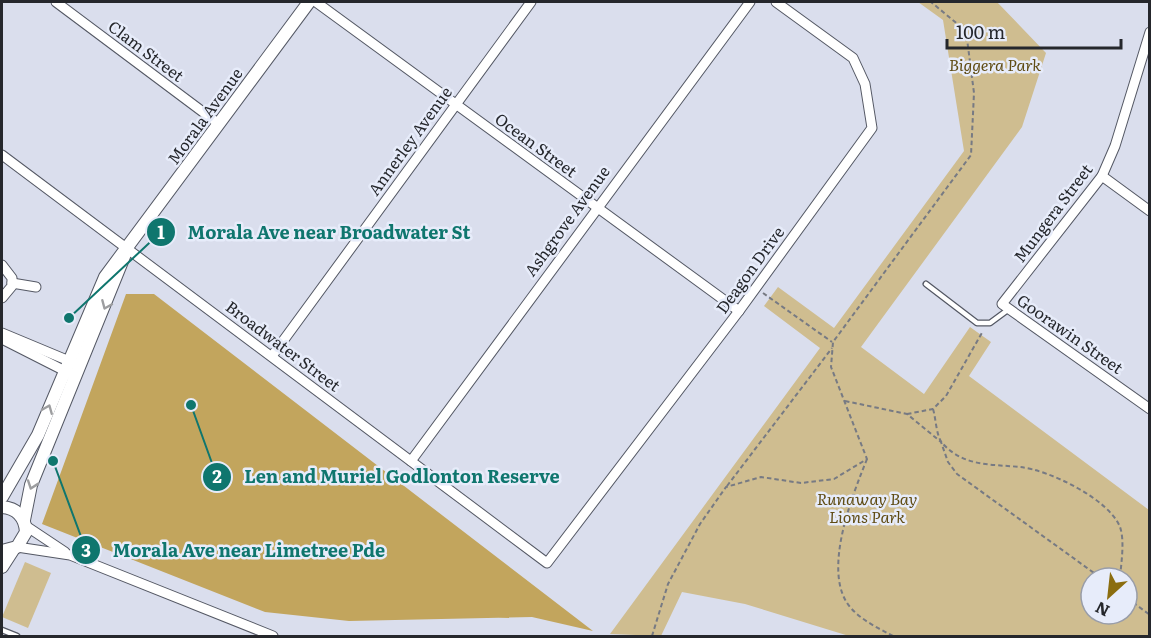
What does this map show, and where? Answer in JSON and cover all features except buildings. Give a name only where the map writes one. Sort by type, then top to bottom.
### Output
[{"type":"main road","name":"Morala Avenue","points":[[10,549],[24,538],[31,485],[100,285],[309,2]]},
{"type":"main road","name":"Morala Avenue","points":[[2,497],[29,452],[72,369]]},
{"type":"main road","points":[[2,507],[16,510],[25,523]]},
{"type":"main road","points":[[2,567],[10,549]]},
{"type":"street","name":"Clam Street","points":[[56,2],[219,124]]},
{"type":"street","name":"Ocean Street","points":[[316,2],[739,311]]},
{"type":"street","name":"Annerley Avenue","points":[[272,356],[531,2]]},
{"type":"street","name":"Ashgrove Avenue","points":[[411,460],[750,2]]},
{"type":"street","name":"Deagon Drive","points":[[546,563],[739,311],[872,128],[865,84],[853,58],[776,2]]},
{"type":"street","name":"Mungera Street","points":[[1006,307],[1102,176],[1115,146],[1149,32]]},
{"type":"street","name":"Broadwater Street","points":[[2,155],[546,563]]},
{"type":"street","points":[[1102,176],[1149,211]]},
{"type":"street","points":[[2,265],[12,278],[12,283],[2,298]]},
{"type":"street","points":[[12,283],[36,287]]},
{"type":"street","name":"Goorawin Street","points":[[1006,307],[1149,409]]},
{"type":"street","points":[[2,333],[72,369]]},
{"type":"street","points":[[2,339],[72,369]]},
{"type":"street","points":[[25,523],[70,555],[273,636]]},
{"type":"street","points":[[10,549],[70,555]]},
{"type":"lane","points":[[926,284],[977,323],[987,323],[1006,307]]},
{"type":"lane","points":[[2,630],[17,636]]},
{"type":"path","points":[[893,636],[850,606],[843,595],[840,579],[843,533],[850,504],[867,459],[831,367],[832,348],[833,342],[971,155],[974,93],[966,31],[931,2]]},
{"type":"path","points":[[756,287],[833,342]]},
{"type":"path","points":[[845,401],[907,414],[933,408],[946,396],[981,338],[987,323]]},
{"type":"path","points":[[652,636],[668,584],[700,524],[832,348]]},
{"type":"path","points":[[933,408],[948,462],[957,474],[1084,566]]},
{"type":"path","points":[[907,414],[961,458],[973,463],[1021,467],[1061,477],[1092,498],[1116,520],[1120,528],[1120,566]]},
{"type":"path","points":[[726,487],[761,477],[801,483],[834,479],[867,459]]},
{"type":"green space","name":"Runaway Bay Lions Park","points":[[918,2],[997,2],[1046,53],[1022,127],[861,347],[924,394],[970,327],[991,342],[969,376],[1149,510],[1149,636],[849,636],[745,604],[682,592],[661,636],[610,634],[820,348],[764,306],[778,287],[834,328],[964,151],[943,20]]},
{"type":"green space","points":[[25,562],[51,573],[28,628],[2,617]]},
{"type":"shaded area","points":[[126,294],[154,294],[593,631],[532,617],[349,621],[265,612],[42,524]]},
{"type":"place","name":"Morala Ave near Broadwater St","points":[[69,318]]},
{"type":"place","name":"Len and Muriel Godlonton Reserve","points":[[191,405]]},
{"type":"place","name":"Morala Ave near Limetree Pde","points":[[53,461]]},
{"type":"park label","name":"Biggera Park","points":[[995,65]]}]
